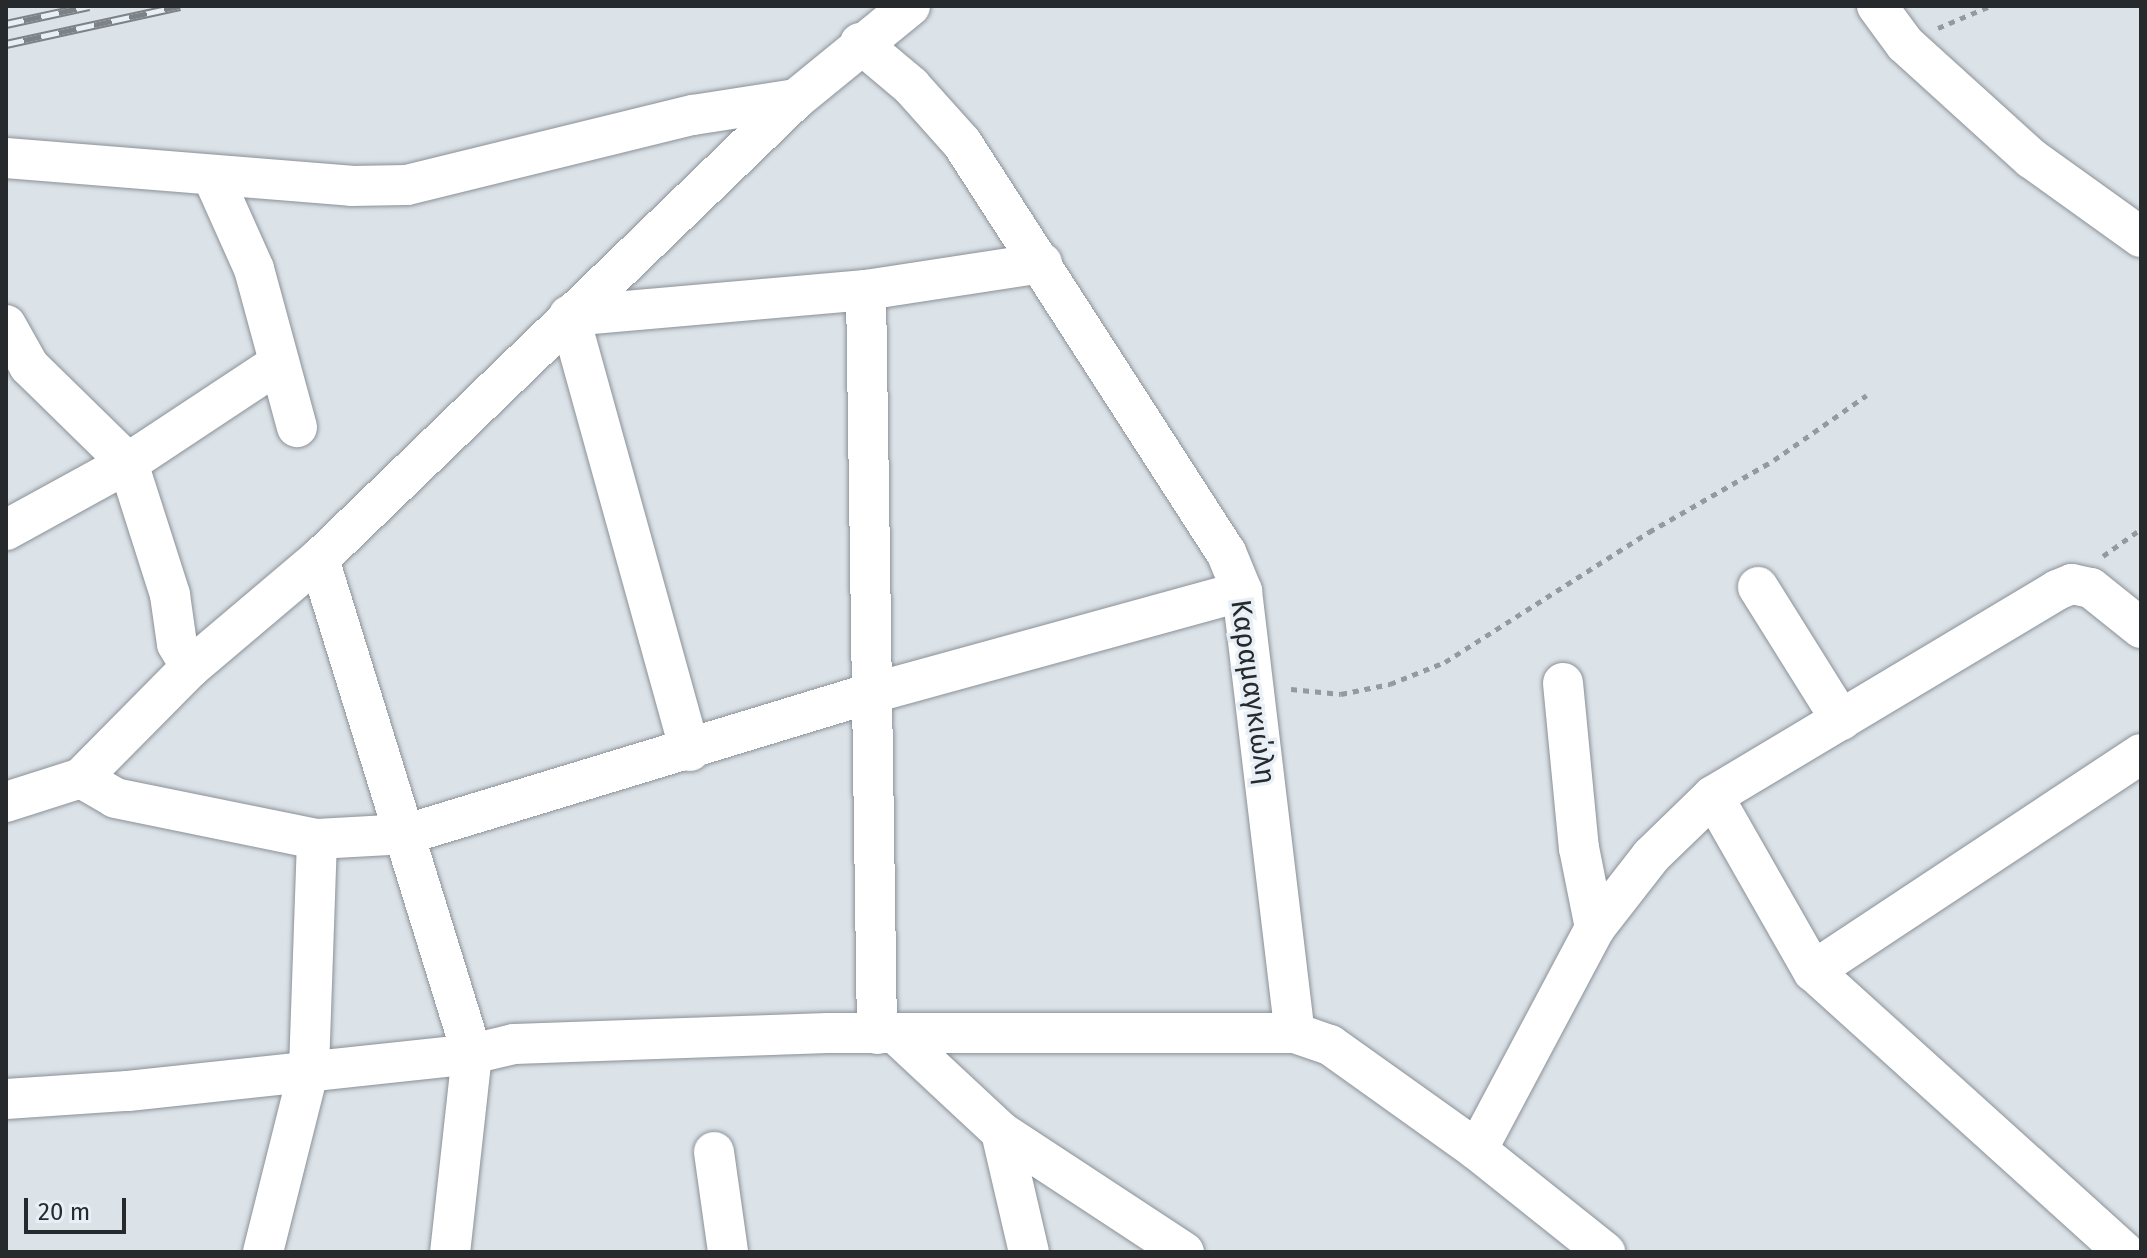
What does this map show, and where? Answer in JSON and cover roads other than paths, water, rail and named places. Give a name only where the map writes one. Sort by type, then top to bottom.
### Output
[{"type":"street","points":[[6,802],[81,778],[191,667],[319,559],[796,99],[860,43],[910,6]]},
{"type":"street","points":[[1877,6],[1905,44],[2032,159],[2141,237]]},
{"type":"street","name":"Καραμαγκιώλη","points":[[860,43],[911,86],[962,143],[1226,552],[1242,591],[1295,1033]]},
{"type":"street","points":[[6,158],[212,175],[407,185],[693,115],[796,99]]},
{"type":"street","points":[[212,175],[254,269],[297,427]]},
{"type":"street","points":[[569,316],[866,290],[1042,263]]},
{"type":"street","points":[[866,290],[869,694],[887,1035],[1001,1132],[1184,1252]]},
{"type":"street","points":[[569,316],[690,751]]},
{"type":"street","points":[[6,325],[29,366],[128,463],[170,595],[177,644],[191,667]]},
{"type":"street","points":[[6,530],[128,463],[279,363]]},
{"type":"street","points":[[319,559],[407,834],[472,1054],[450,1252]]},
{"type":"street","points":[[1477,1150],[1595,928],[1651,856],[1713,796],[2072,584],[2091,588],[2141,628]]},
{"type":"street","points":[[1758,587],[1841,720]]},
{"type":"street","points":[[81,778],[115,798],[317,839],[407,834],[690,751],[869,694],[1242,591]]},
{"type":"street","points":[[1563,683],[1579,848],[1595,928]]},
{"type":"street","points":[[1813,971],[2141,754]]},
{"type":"street","points":[[1713,796],[1813,971],[2124,1252]]},
{"type":"street","points":[[263,1252],[309,1069],[317,839]]},
{"type":"street","points":[[6,1099],[472,1054],[514,1044],[887,1035],[1295,1033],[1330,1045],[1477,1150],[1605,1252]]},
{"type":"street","points":[[1001,1132],[1029,1252]]},
{"type":"street","points":[[714,1152],[728,1252]]},
{"type":"railway","points":[[6,24],[89,6]]},
{"type":"railway","points":[[6,44],[180,6]]}]
